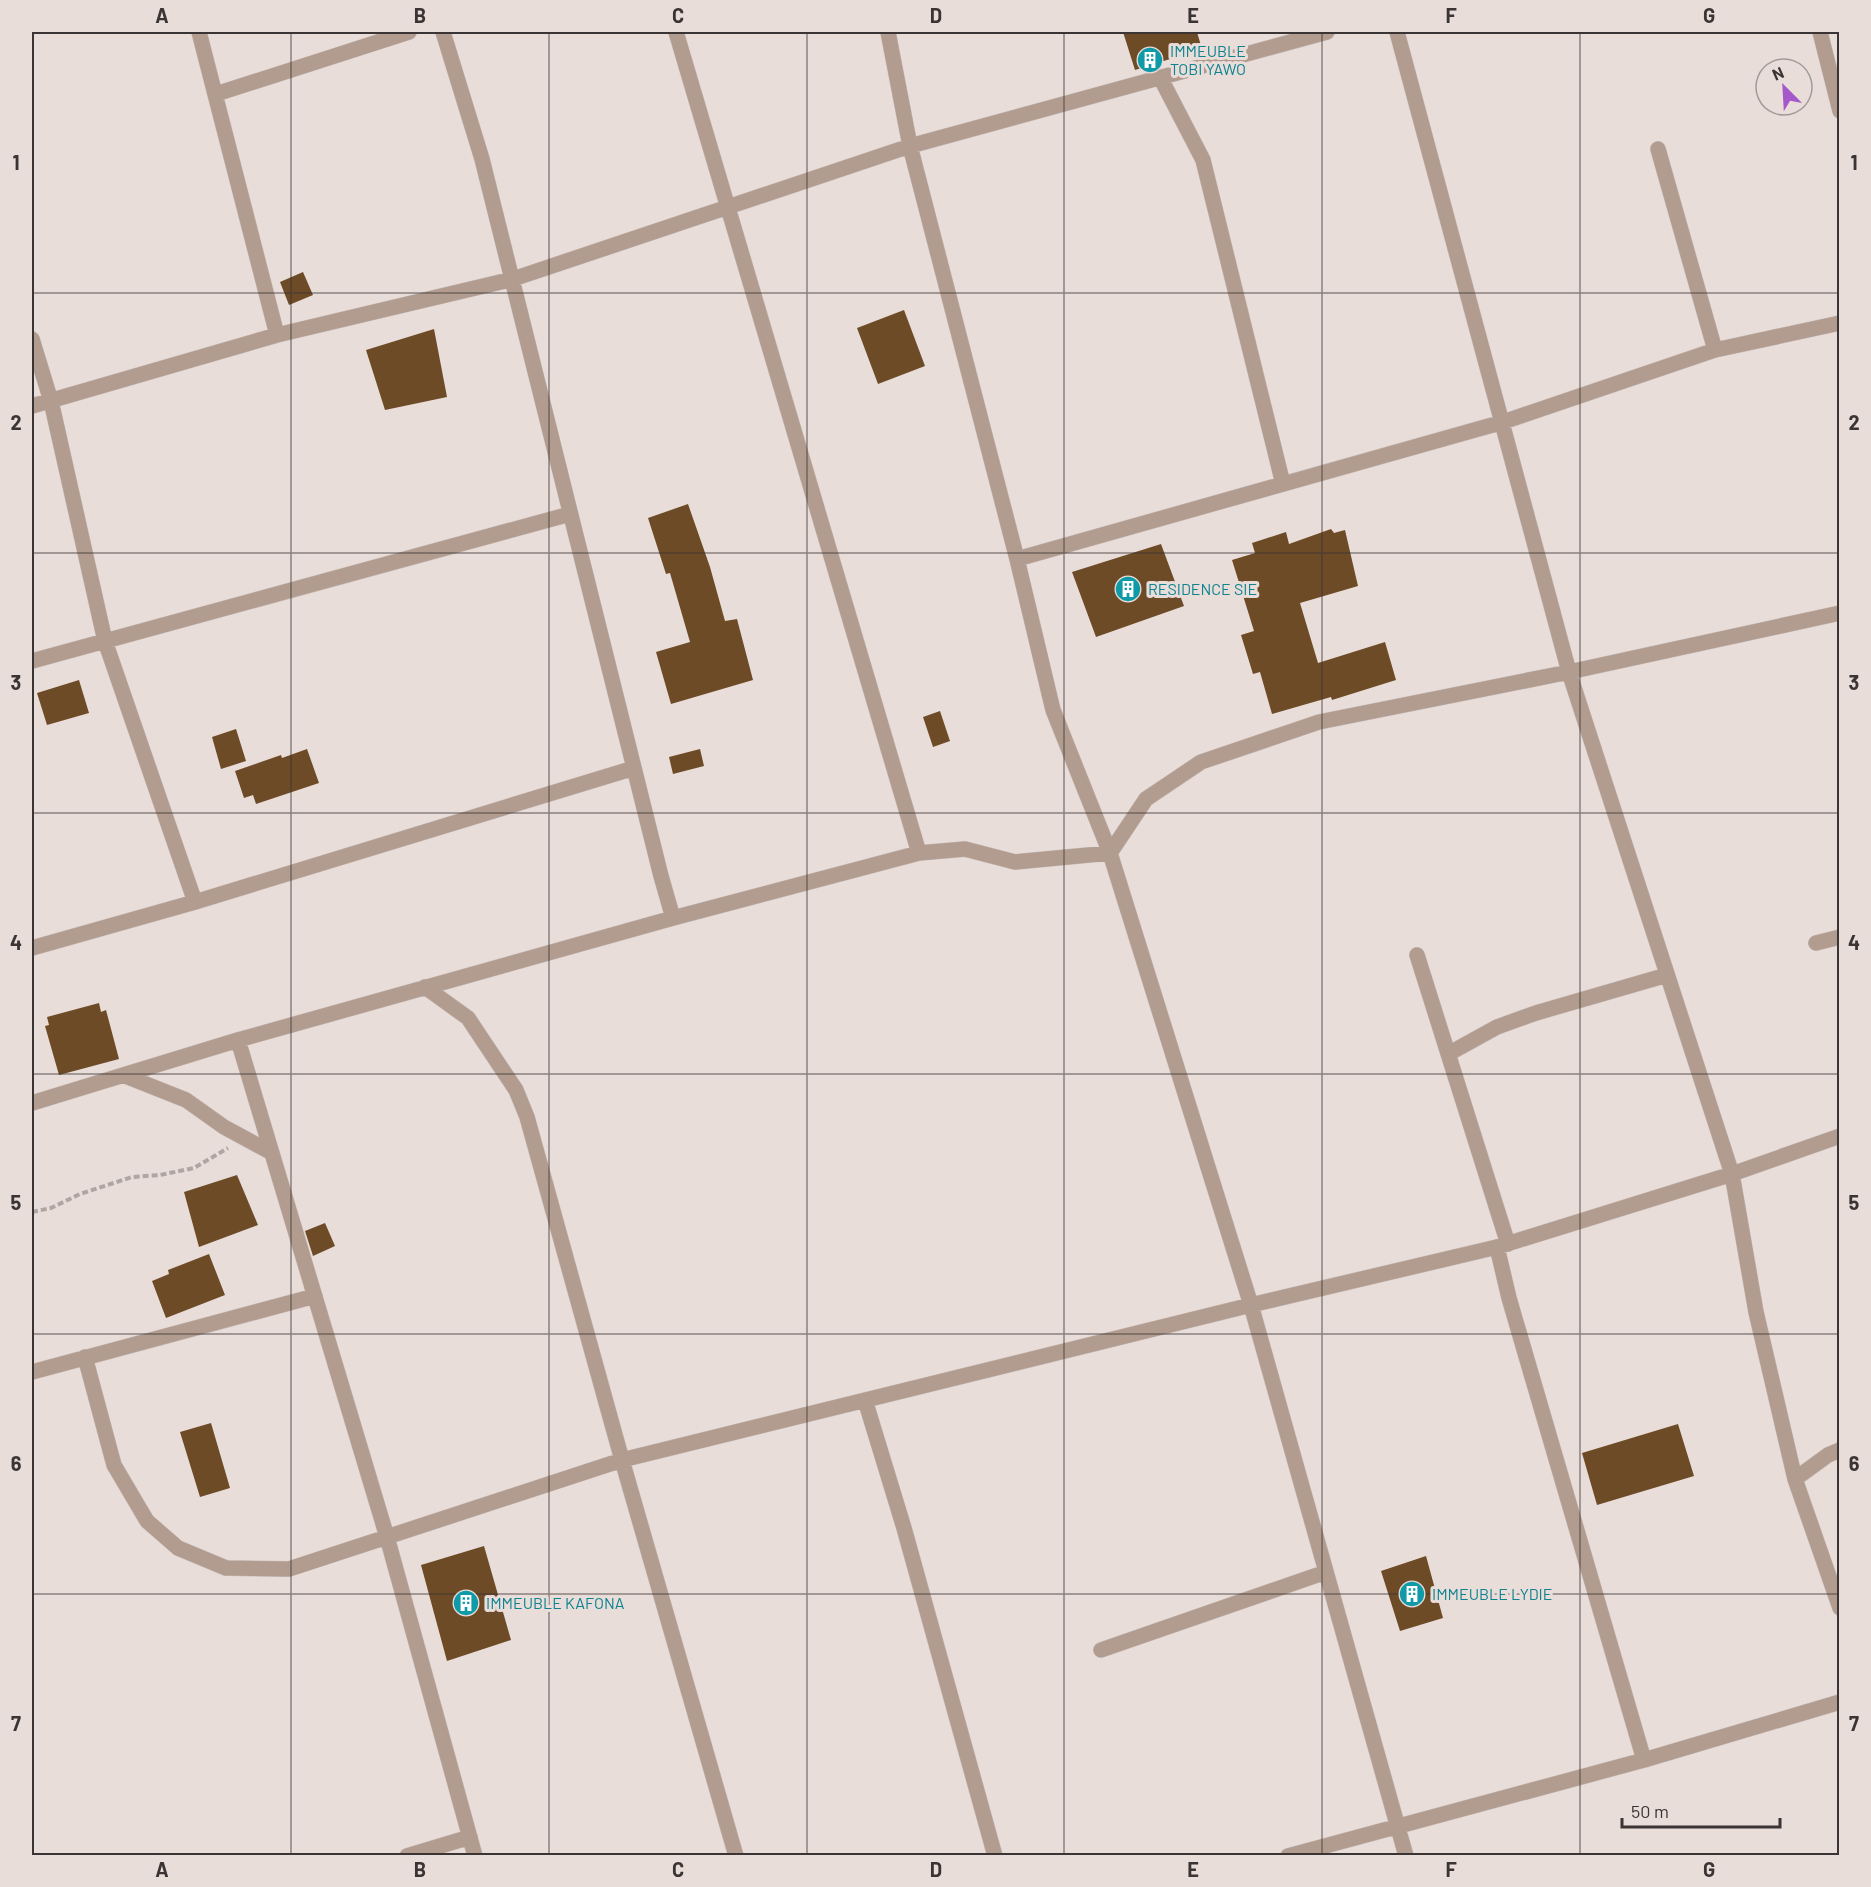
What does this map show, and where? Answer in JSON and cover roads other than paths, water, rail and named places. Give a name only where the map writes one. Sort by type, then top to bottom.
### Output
[{"type":"street","points":[[199,32],[277,335]]},
{"type":"street","points":[[216,94],[409,32]]},
{"type":"street","points":[[443,32],[482,159],[673,918]]},
{"type":"street","points":[[676,32],[919,853]]},
{"type":"street","points":[[888,32],[910,146],[1017,559],[1053,710],[1110,853],[1251,1305],[1406,1856]]},
{"type":"street","points":[[32,406],[277,335],[513,279],[910,146],[1327,32]]},
{"type":"street","points":[[1397,32],[1569,672],[1732,1174],[1756,1312],[1795,1479],[1839,1608]]},
{"type":"street","points":[[1820,32],[1839,111]]},
{"type":"street","points":[[1160,77],[1203,160],[1283,484]]},
{"type":"street","points":[[1658,149],[1715,350]]},
{"type":"street","points":[[1017,559],[1503,422],[1715,350],[1839,323]]},
{"type":"street","points":[[32,339],[51,401],[105,641],[195,902]]},
{"type":"street","points":[[32,661],[570,514]]},
{"type":"street","points":[[1110,853],[1146,799],[1201,762],[1319,722],[1569,672],[1839,613]]},
{"type":"street","points":[[32,948],[195,902],[634,768]]},
{"type":"street","points":[[32,1103],[238,1040],[425,987],[919,853],[965,849],[1015,862],[1110,853]]},
{"type":"street","points":[[1816,943],[1839,937]]},
{"type":"street","points":[[1416,955],[1448,1054],[1503,1246],[1509,1298],[1644,1760]]},
{"type":"street","points":[[1448,1054],[1497,1027],[1536,1013],[1667,975]]},
{"type":"street","points":[[425,987],[468,1018],[516,1090],[527,1117],[622,1460],[736,1856]]},
{"type":"street","points":[[238,1040],[387,1537],[475,1856]]},
{"type":"street","points":[[123,1075],[186,1100],[224,1127],[272,1153]]},
{"type":"street","points":[[85,1357],[114,1465],[147,1521],[178,1548],[226,1568],[289,1569],[622,1460],[1251,1305],[1503,1246],[1732,1174],[1839,1136]]},
{"type":"street","points":[[32,1372],[315,1296]]},
{"type":"street","points":[[865,1400],[904,1528],[995,1856]]},
{"type":"street","points":[[1795,1479],[1839,1449]]},
{"type":"street","points":[[1101,1650],[1326,1572]]},
{"type":"street","points":[[1287,1856],[1644,1760],[1839,1702]]},
{"type":"street","points":[[407,1856],[470,1837]]},
{"type":"place","name":"IMMEUBLE TOBI YAWO","points":[[1150,60]]},
{"type":"place","name":"RESIDENCE SIE","points":[[1128,589]]},
{"type":"place","name":"IMMEUBLE LYDIE","points":[[1412,1594]]},
{"type":"place","name":"IMMEUBLE KAFONA","points":[[466,1603]]}]
